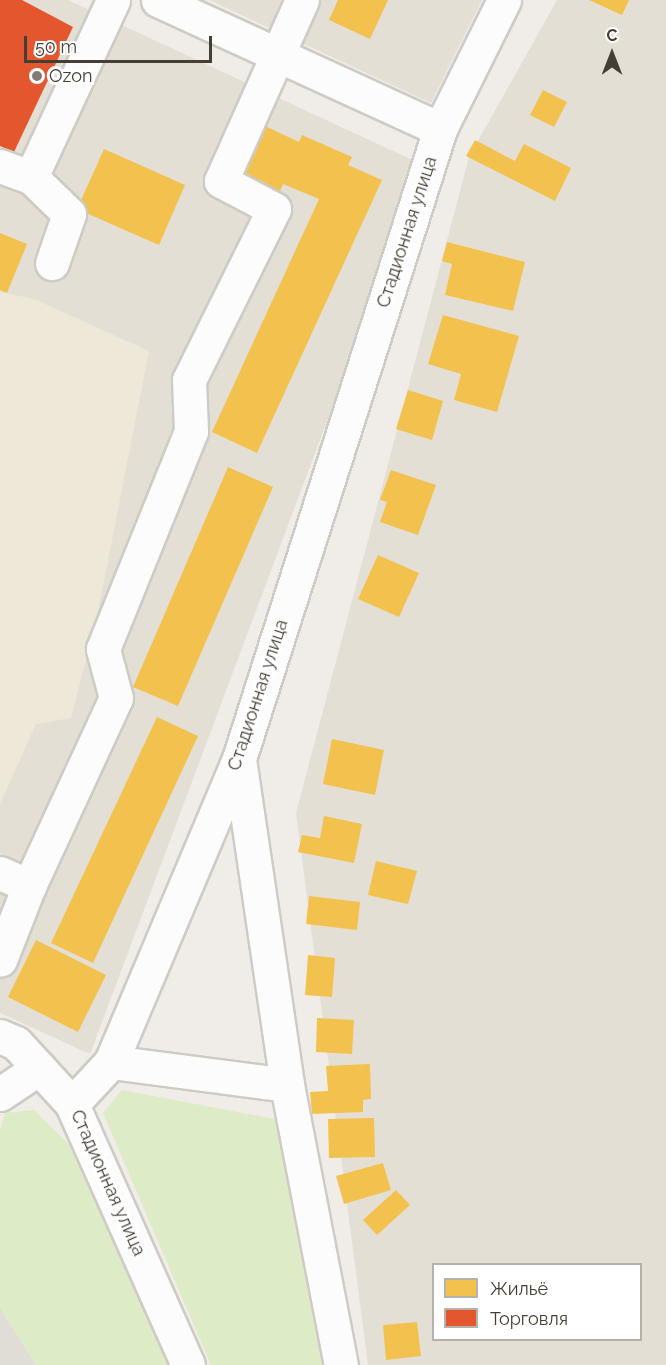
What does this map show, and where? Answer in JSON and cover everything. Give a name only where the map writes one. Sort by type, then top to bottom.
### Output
[{"type":"street","points":[[31,177],[113,0]]},
{"type":"street","points":[[158,0],[276,57],[440,129]]},
{"type":"street","points":[[0,960],[29,886],[116,698],[102,649],[191,430],[189,380],[274,209],[220,181],[302,0]]},
{"type":"street","name":"Стадионная улица","points":[[188,1365],[72,1104],[111,1062],[239,759],[440,129],[504,0]]},
{"type":"street","points":[[0,166],[31,177],[69,214],[52,263]]},
{"type":"street","points":[[239,759],[287,1085],[341,1365]]},
{"type":"street","points":[[0,873],[29,886]]},
{"type":"street","points":[[0,1036],[16,1043],[72,1104]]},
{"type":"street","points":[[111,1062],[287,1085]]},
{"type":"street","points":[[0,1094],[39,1068]]},
{"type":"shaded area","points":[[0,0],[68,0],[423,165],[90,1054],[0,1013]]},
{"type":"shaded area","points":[[209,0],[482,0],[431,103]]},
{"type":"shaded area","points":[[557,0],[666,0],[666,1365],[368,1365],[296,813],[469,157]]},
{"type":"shaded area","points":[[0,292],[34,299],[149,351],[97,617],[71,718],[36,724],[0,804]]},
{"type":"shaded area","points":[[0,1308],[36,1365],[0,1365]]},
{"type":"green space","points":[[122,1090],[280,1120],[329,1365],[211,1365],[103,1113]]},
{"type":"green space","points":[[34,1110],[69,1144],[168,1365],[36,1365],[0,1308],[0,1131],[5,1113]]},
{"type":"building: Жильё","points":[[338,0],[388,0],[370,39],[329,20]]},
{"type":"building: Жильё","points":[[589,0],[629,0],[622,15]]},
{"type":"building: Жильё","points":[[543,90],[567,102],[554,127],[530,115]]},
{"type":"building: Жильё","points":[[265,126],[299,142],[302,135],[352,157],[348,165],[382,180],[257,453],[212,432],[319,199],[283,184],[279,194],[241,177]]},
{"type":"building: Жильё","points":[[475,140],[515,161],[524,144],[571,168],[555,201],[466,156]]},
{"type":"building: Жильё","points":[[104,149],[185,185],[159,245],[77,209]]},
{"type":"building: Жильё","points":[[0,233],[27,244],[7,293],[0,290]]},
{"type":"building: Жильё","points":[[447,242],[525,262],[513,311],[445,295],[452,264],[442,261]]},
{"type":"building: Жильё","points":[[443,315],[519,336],[497,412],[454,400],[461,374],[428,364]]},
{"type":"building: Жильё","points":[[408,390],[443,401],[432,440],[396,429]]},
{"type":"building: Жильё","points":[[228,467],[273,487],[178,706],[133,687]]},
{"type":"building: Жильё","points":[[391,470],[436,485],[418,535],[380,522],[387,502],[380,500]]},
{"type":"building: Жильё","points":[[378,555],[419,573],[399,617],[358,599]]},
{"type":"building: Жильё","points":[[157,717],[198,736],[93,963],[51,943]]},
{"type":"building: Жильё","points":[[332,739],[384,750],[375,795],[323,784]]},
{"type":"building: Жильё","points":[[324,816],[362,824],[354,863],[298,852],[302,835],[320,838]]},
{"type":"building: Жильё","points":[[376,861],[417,871],[408,904],[368,895]]},
{"type":"building: Жильё","points":[[309,896],[360,902],[357,930],[306,924]]},
{"type":"building: Жильё","points":[[36,940],[106,975],[78,1032],[8,997]]},
{"type":"building: Жильё","points":[[308,955],[335,958],[332,997],[305,995]]},
{"type":"building: Жильё","points":[[317,1018],[354,1020],[352,1054],[316,1052]]},
{"type":"building: Жильё","points":[[370,1064],[371,1099],[363,1100],[363,1112],[312,1114],[310,1092],[328,1091],[326,1066]]},
{"type":"building: Жильё","points":[[374,1118],[375,1157],[329,1158],[328,1119]]},
{"type":"building: Жильё","points":[[383,1163],[391,1190],[344,1204],[336,1176]]},
{"type":"building: Жильё","points":[[396,1190],[410,1205],[377,1235],[363,1220]]},
{"type":"building: Жильё","points":[[417,1322],[421,1356],[386,1360],[383,1325]]},
{"type":"building: Торговля","points":[[0,0],[22,0],[73,27],[14,152],[0,146]]},
{"type":"place","name":"Ozon","points":[[37,76]]}]
